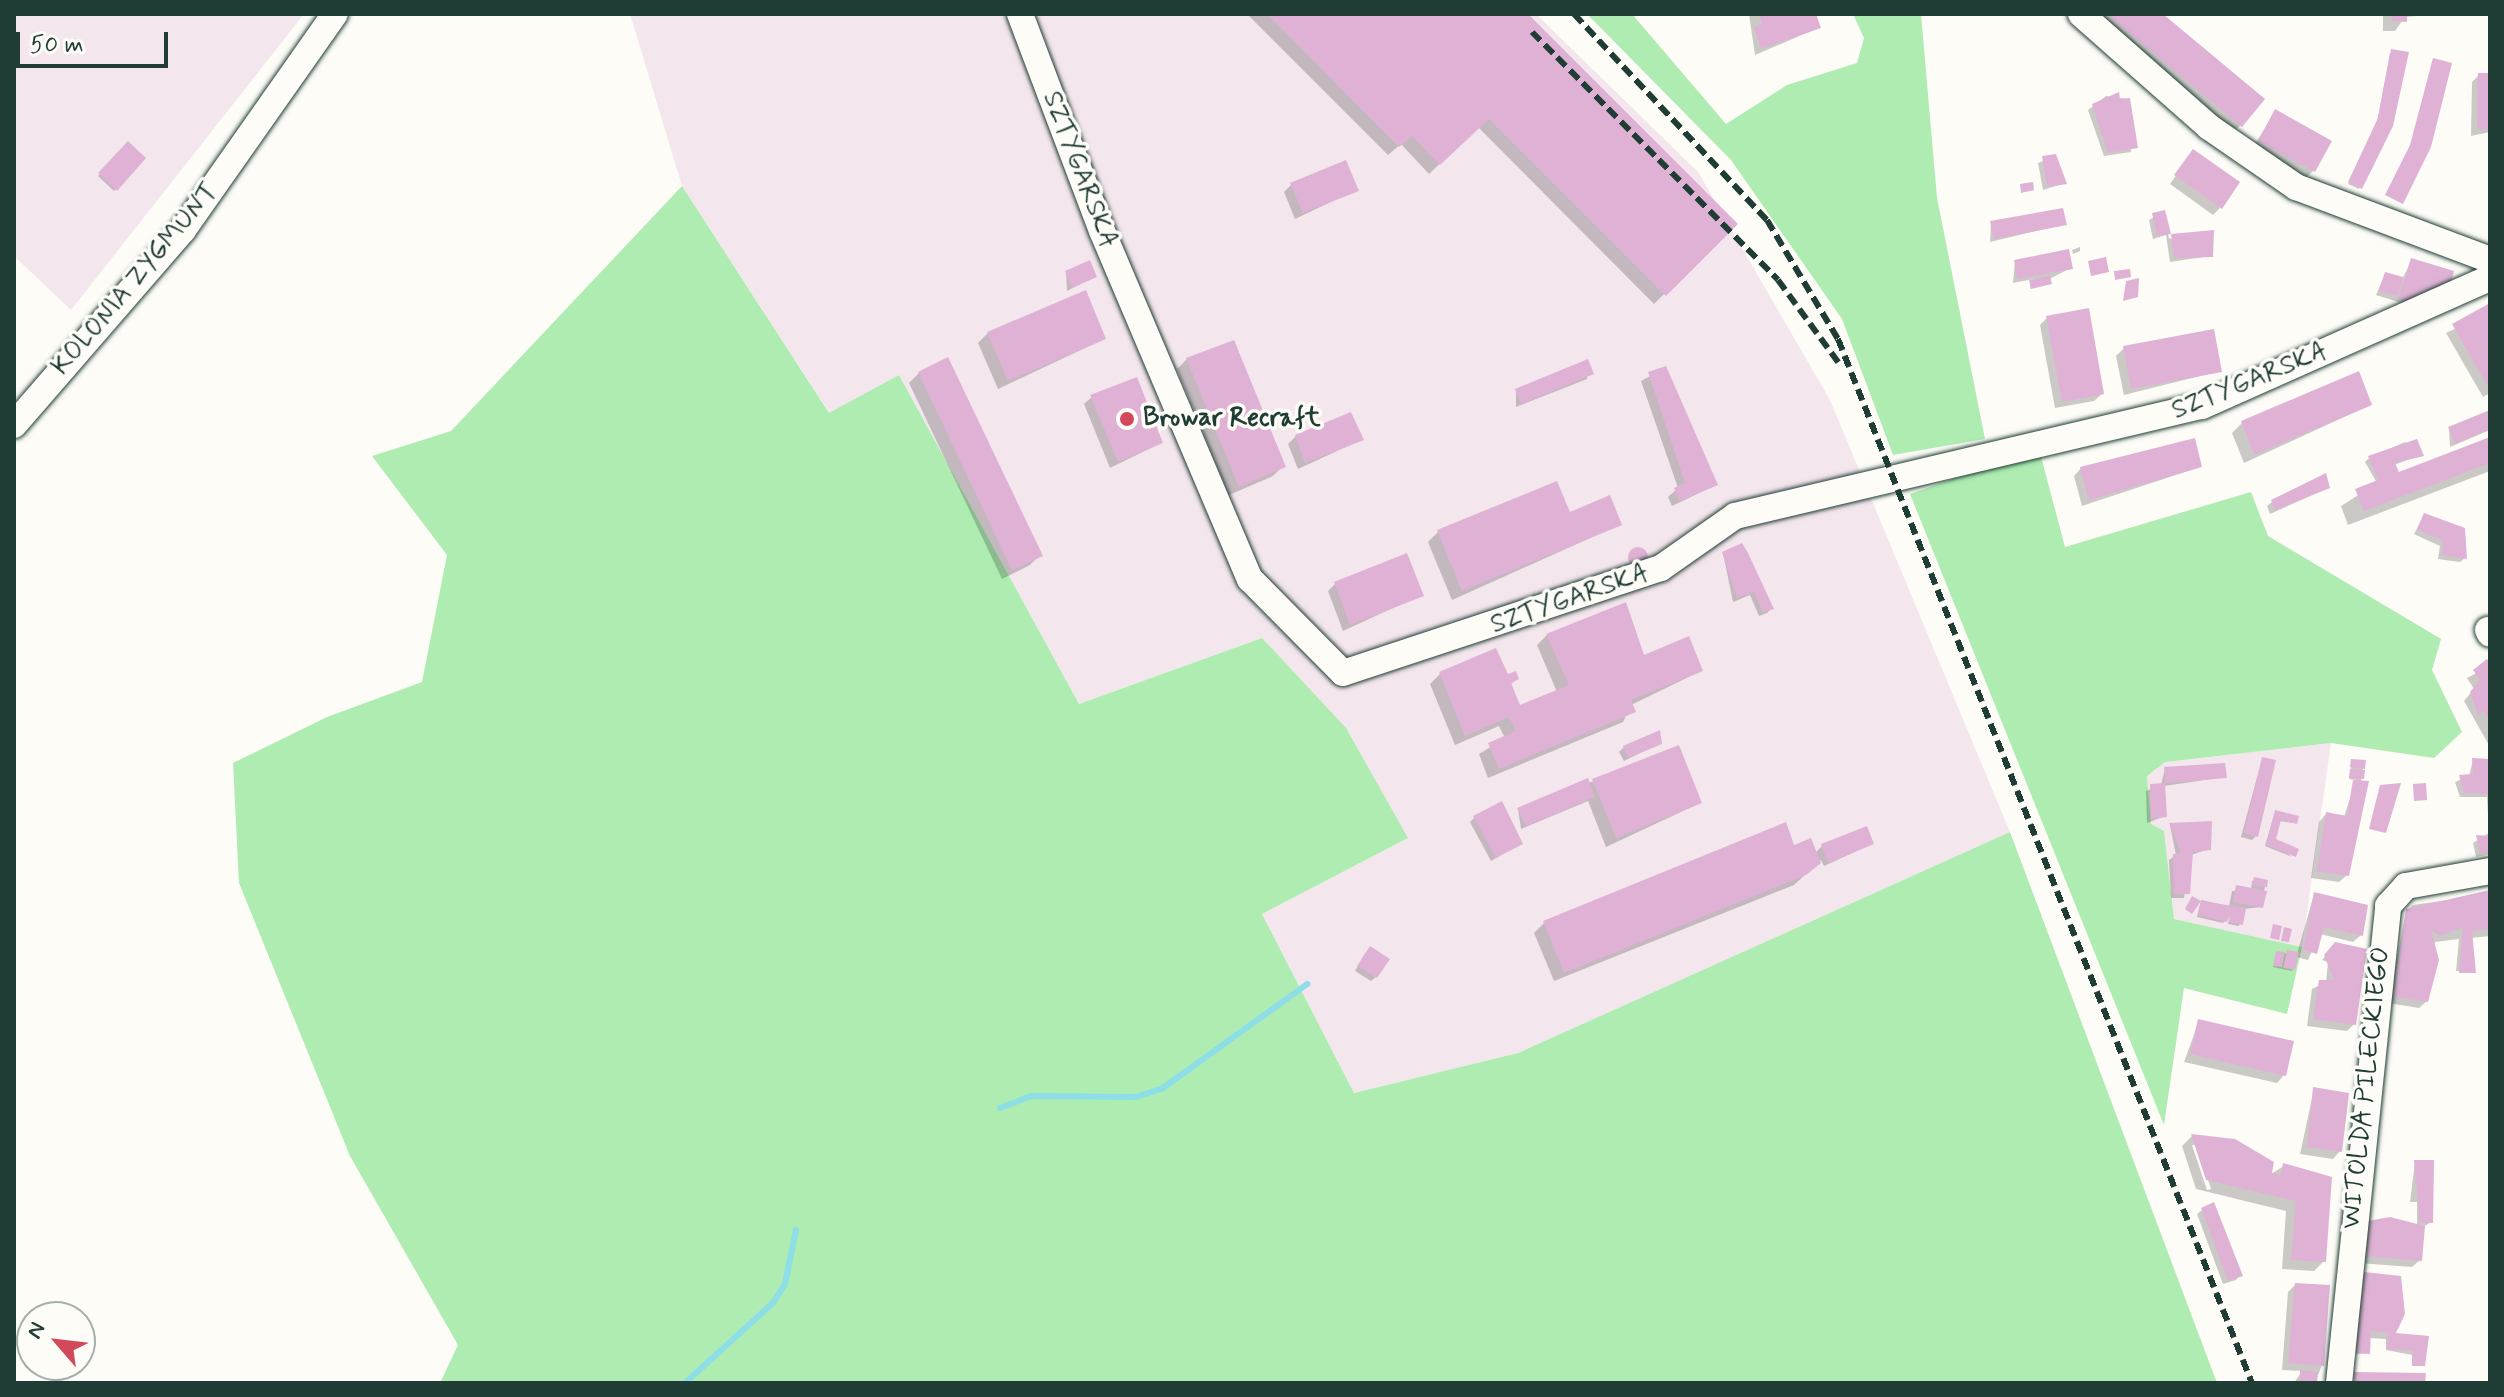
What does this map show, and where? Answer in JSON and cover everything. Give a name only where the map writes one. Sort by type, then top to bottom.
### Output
[{"type":"street","name":"KOLONIA ZYGMUNT","points":[[14,425],[183,230],[335,14]]},
{"type":"street","name":"SZTYGARSKA","points":[[1020,14],[1102,231],[1250,579],[1343,673],[1661,568],[1735,516],[2202,406],[2490,278]]},
{"type":"street","points":[[2081,14],[2229,143],[2296,187],[2490,260]]},
{"type":"street","name":"WITOLDA PILECKIEGO","points":[[2339,1383],[2388,906],[2406,886],[2490,871]]},
{"type":"shaded area","points":[[14,14],[304,14],[71,310],[14,256]]},
{"type":"shaded area","points":[[630,14],[1536,14],[1698,172],[1830,400],[2010,832],[1518,1053],[1354,1093],[1262,914],[1408,838],[1262,638],[1079,704],[899,375],[830,414],[682,186]]},
{"type":"shaded area","points":[[2331,743],[2302,947],[2174,919],[2164,831],[2151,824],[2147,776],[2165,762]]},
{"type":"green space","points":[[1587,14],[1632,14],[1726,124],[1787,85],[1857,63],[1864,38],[1853,14],[1921,14],[1937,198],[1985,439],[1893,455],[1842,319],[1731,160]]},
{"type":"green space","points":[[682,186],[829,413],[899,375],[1079,704],[1262,638],[1346,728],[1408,838],[1262,914],[1354,1093],[1518,1053],[2010,832],[2217,1383],[440,1383],[458,1345],[350,1156],[239,883],[233,763],[327,717],[422,682],[447,555],[372,456],[451,431]]},
{"type":"green space","points":[[2039,449],[2065,547],[2251,492],[2268,536],[2441,639],[2432,670],[2462,732],[2434,758],[2331,743],[2165,762],[2147,776],[2151,824],[2164,831],[2174,919],[2302,947],[2287,1014],[2184,988],[2164,1125],[1910,494]]},
{"type":"building","points":[[1267,14],[1528,14],[1738,224],[1666,296],[1489,119],[1440,165],[1412,136],[1399,147]]},
{"type":"building","points":[[1759,14],[1816,14],[1821,28],[1761,49],[1754,27],[1762,24]]},
{"type":"building","points":[[2107,14],[2163,14],[2265,99],[2242,127]]},
{"type":"building","points":[[2392,14],[2407,14],[2407,22],[2392,21]]},
{"type":"building","points":[[2391,49],[2409,52],[2393,126],[2362,189],[2348,182],[2378,118]]},
{"type":"building","points":[[2433,58],[2452,63],[2431,147],[2403,204],[2385,195],[2410,145]]},
{"type":"building","points":[[2478,73],[2490,73],[2490,130],[2477,129]]},
{"type":"building","points":[[2119,92],[2120,99],[2130,98],[2138,148],[2108,153],[2092,104]]},
{"type":"building","points":[[2275,109],[2332,141],[2315,172],[2258,141]]},
{"type":"building","points":[[128,141],[146,158],[117,191],[98,173]]},
{"type":"building","points":[[2193,149],[2240,182],[2222,209],[2174,175]]},
{"type":"building","points":[[2056,154],[2067,184],[2047,187],[2042,156]]},
{"type":"building","points":[[1346,160],[1359,191],[1303,213],[1290,183]]},
{"type":"building","points":[[2033,182],[2034,190],[2021,193],[2020,184]]},
{"type":"building","points":[[2063,208],[2067,225],[1994,239],[1990,221]]},
{"type":"building","points":[[2165,210],[2171,234],[2157,236],[2152,213]]},
{"type":"building","points":[[2214,230],[2213,257],[2174,258],[2171,234]]},
{"type":"building","points":[[2069,249],[2073,269],[2017,279],[2014,260]]},
{"type":"building","points":[[2106,257],[2109,272],[2091,276],[2088,261]]},
{"type":"building","points":[[2411,258],[2454,271],[2450,286],[2414,302],[2398,299]]},
{"type":"building","points":[[1090,260],[1097,277],[1072,288],[1065,271]]},
{"type":"building","points":[[2130,269],[2131,277],[2115,280],[2114,271]]},
{"type":"building","points":[[2385,272],[2403,277],[2398,296],[2379,291]]},
{"type":"building","points":[[2050,276],[2052,284],[2031,289],[2029,280]]},
{"type":"building","points":[[2139,278],[2138,297],[2123,301],[2126,281]]},
{"type":"building","points":[[1086,290],[1106,339],[1008,381],[987,332]]},
{"type":"building","points":[[2488,304],[2490,307],[2490,390],[2452,324]]},
{"type":"building","points":[[2089,308],[2104,394],[2062,402],[2046,316]]},
{"type":"building","points":[[2214,329],[2222,372],[2131,389],[2123,346]]},
{"type":"building","points":[[1234,340],[1286,467],[1239,487],[1186,358]]},
{"type":"building","points":[[948,357],[1043,556],[1012,570],[918,372]]},
{"type":"building","points":[[1588,359],[1594,374],[1521,404],[1515,389]]},
{"type":"building","points":[[1666,366],[1718,485],[1679,501],[1674,488],[1685,483],[1648,372]]},
{"type":"building","points":[[2359,371],[2372,405],[2254,455],[2241,421]]},
{"type":"building","name":"Browar Recraft","points":[[1137,377],[1163,443],[1118,462],[1090,395]]},
{"type":"building","points":[[2490,410],[2490,429],[2455,444],[2448,427]]},
{"type":"building","points":[[1351,412],[1364,440],[1305,463],[1295,435]]},
{"type":"building","points":[[2490,437],[2490,463],[2364,511],[2355,489],[2378,480],[2368,456],[2417,439],[2424,456],[2395,463],[2399,472]]},
{"type":"building","points":[[2195,438],[2202,467],[2089,500],[2080,467]]},
{"type":"building","points":[[2326,473],[2330,488],[2275,510],[2271,500]]},
{"type":"building","points":[[1557,481],[1570,512],[1610,495],[1622,525],[1462,591],[1437,530]]},
{"type":"building","points":[[2424,513],[2465,528],[2467,559],[2442,555],[2443,541],[2417,529]]},
{"type":"building","points":[[1742,543],[1774,609],[1763,612],[1754,592],[1737,598],[1722,552]]},
{"type":"building","points":[[1638,547],[1645,550],[1648,557],[1645,564],[1638,567],[1631,564],[1628,557],[1631,550]]},
{"type":"building","points":[[1407,553],[1424,596],[1350,625],[1334,582]]},
{"type":"building","points":[[1626,602],[1644,655],[1689,636],[1703,671],[1631,700],[1636,712],[1499,769],[1488,743],[1516,731],[1509,717],[1465,736],[1439,672],[1496,648],[1508,674],[1516,671],[1519,679],[1511,683],[1520,705],[1569,685],[1546,634]]},
{"type":"building","points":[[2487,659],[2490,663],[2490,721],[2483,711],[2478,715],[2470,692],[2480,680],[2473,670]]},
{"type":"building","points":[[1660,730],[1662,744],[1628,758],[1623,746]]},
{"type":"building","points":[[1679,745],[1702,803],[1616,838],[1592,779]]},
{"type":"building","points":[[2262,757],[2276,760],[2258,837],[2244,833]]},
{"type":"building","points":[[2472,758],[2490,759],[2490,794],[2464,793],[2459,775],[2473,774]]},
{"type":"building","points":[[2351,759],[2366,760],[2365,769],[2350,767]]},
{"type":"building","points":[[2225,763],[2227,778],[2165,783],[2164,767]]},
{"type":"building","points":[[2350,769],[2365,770],[2364,779],[2349,778]]},
{"type":"building","points":[[1588,778],[1595,797],[1526,826],[1517,808]]},
{"type":"building","points":[[2353,780],[2369,781],[2349,876],[2317,871],[2326,812],[2347,816]]},
{"type":"building","points":[[2165,783],[2167,817],[2151,819],[2150,784]]},
{"type":"building","points":[[2401,783],[2386,833],[2369,829],[2380,785]]},
{"type":"building","points":[[2426,783],[2427,800],[2414,801],[2413,784]]},
{"type":"building","points":[[1502,801],[1523,844],[1496,858],[1473,816]]},
{"type":"building","points":[[2275,810],[2299,816],[2297,824],[2281,820],[2276,839],[2299,849],[2296,857],[2266,845]]},
{"type":"building","points":[[2212,821],[2211,850],[2193,852],[2190,894],[2174,894],[2173,854],[2181,853],[2169,823]]},
{"type":"building","points":[[1786,822],[1794,845],[1811,838],[1821,863],[1806,875],[1564,973],[1543,921]]},
{"type":"building","points":[[1867,826],[1874,844],[1828,863],[1821,844]]},
{"type":"building","points":[[2476,835],[2490,836],[2490,852],[2480,854]]},
{"type":"building","points":[[2254,877],[2268,880],[2267,887],[2252,885]]},
{"type":"building","points":[[2236,885],[2267,891],[2263,908],[2233,902]]},
{"type":"building","points":[[2490,890],[2490,929],[2472,931],[2476,973],[2459,973],[2463,927],[2440,936],[2431,930],[2439,960],[2428,1002],[2394,997],[2406,909]]},
{"type":"building","points":[[2314,892],[2368,905],[2363,936],[2324,927],[2317,954],[2303,950]]},
{"type":"building","points":[[2192,896],[2201,901],[2192,914],[2185,909]]},
{"type":"building","points":[[2201,901],[2246,908],[2243,925],[2229,922],[2231,914],[2227,922],[2198,915]]},
{"type":"building","points":[[2273,924],[2282,926],[2279,940],[2270,938]]},
{"type":"building","points":[[2284,927],[2292,929],[2289,942],[2281,941]]},
{"type":"building","points":[[2335,942],[2367,949],[2356,1025],[2313,1019],[2319,980],[2334,980],[2324,955]]},
{"type":"building","points":[[1370,946],[1390,959],[1377,978],[1357,966]]},
{"type":"building","points":[[2287,950],[2299,952],[2295,970],[2283,968]]},
{"type":"building","points":[[2276,951],[2285,952],[2282,967],[2273,966]]},
{"type":"building","points":[[2198,1019],[2294,1041],[2286,1076],[2190,1054]]},
{"type":"building","points":[[2313,1087],[2349,1093],[2342,1152],[2307,1147]]},
{"type":"building","points":[[2191,1134],[2235,1139],[2274,1162],[2272,1173],[2280,1176],[2283,1163],[2332,1177],[2326,1262],[2291,1260],[2296,1201],[2206,1180]]},
{"type":"building","points":[[2414,1160],[2434,1160],[2433,1223],[2420,1223]]},
{"type":"building","points":[[2214,1202],[2243,1276],[2228,1281],[2201,1208]]},
{"type":"building","points":[[2390,1217],[2425,1226],[2422,1261],[2365,1256],[2368,1221]]},
{"type":"building","points":[[2364,1272],[2401,1276],[2405,1314],[2396,1333],[2429,1336],[2425,1366],[2412,1365],[2413,1351],[2386,1349],[2388,1333],[2371,1331],[2370,1354],[2356,1353]]},
{"type":"building","points":[[2295,1283],[2330,1285],[2324,1366],[2288,1363]]},
{"type":"building","points":[[2300,1370],[2318,1372],[2317,1383],[2300,1383]]},
{"type":"building","points":[[2354,1372],[2426,1373],[2425,1383],[2354,1383]]},
{"type":"waterway","points":[[1000,1108],[1031,1096],[1136,1097],[1163,1088],[1307,984]]},
{"type":"waterway","points":[[685,1383],[773,1303],[785,1284],[796,1230]]},
{"type":"railway","points":[[1574,14],[1767,220],[1838,339],[2252,1383]]},
{"type":"railway","points":[[1532,32],[1778,280],[1838,362]]},
{"type":"place","name":"Browar Recraft","points":[[1127,419]]}]
